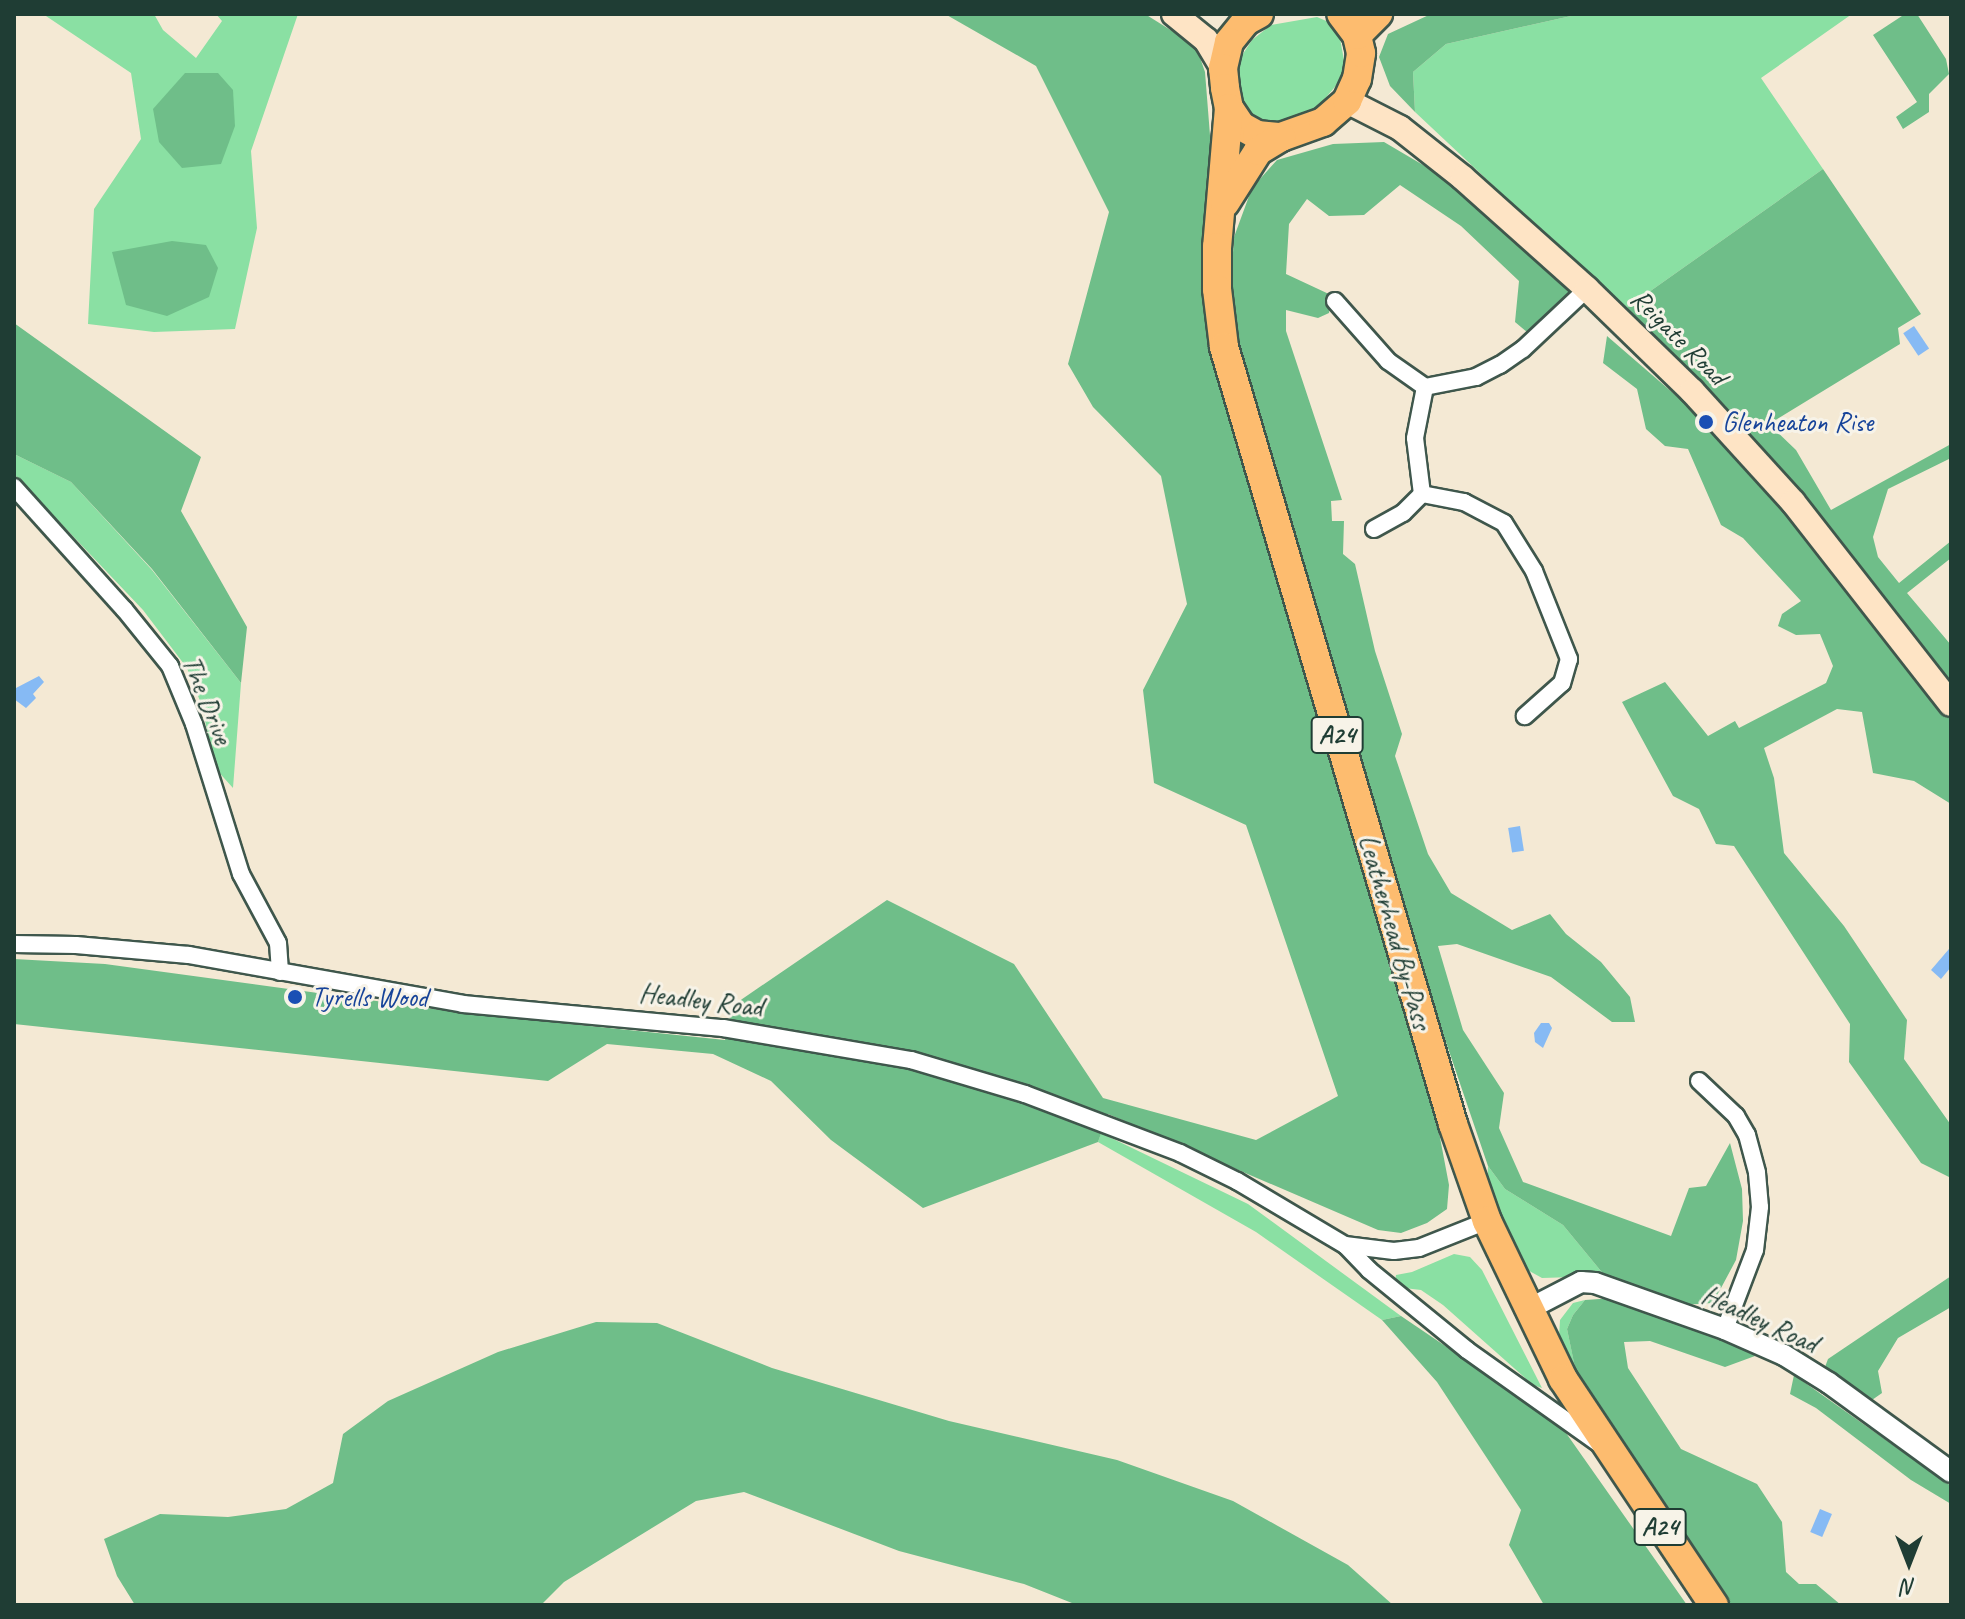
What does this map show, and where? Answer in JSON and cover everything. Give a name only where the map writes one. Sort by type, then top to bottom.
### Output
[{"type":"highway","points":[[1223,68],[1229,42],[1246,21],[1259,14]]},
{"type":"highway","points":[[1229,108],[1241,126],[1257,135],[1281,137],[1305,131],[1323,122],[1347,101],[1357,79],[1361,53],[1349,25],[1378,14]]},
{"type":"highway","name":"Leatherhead By-Pass","points":[[1223,68],[1229,108],[1217,289],[1224,347],[1427,1039],[1487,1221],[1527,1310],[1563,1379],[1606,1449],[1714,1605]]},
{"type":"highway","name":"Leatherhead By-Pass","points":[[1222,207],[1258,151],[1281,137]]},
{"type":"main road","points":[[1174,14],[1206,40],[1223,68]]},
{"type":"main road","name":"Reigate Road","points":[[1347,101],[1400,128],[1587,289],[1700,400],[1793,502],[1951,704]]},
{"type":"street","points":[[1335,301],[1388,361],[1425,387],[1476,377],[1500,365],[1523,349],[1587,289]]},
{"type":"street","points":[[1422,494],[1415,438],[1425,387]]},
{"type":"street","name":"The Drive","points":[[14,487],[124,609],[170,666],[194,724],[241,874],[278,943],[280,972]]},
{"type":"street","points":[[1374,529],[1403,513],[1422,494]]},
{"type":"street","points":[[1422,494],[1464,502],[1504,523],[1534,571],[1569,659],[1562,683],[1525,716]]},
{"type":"street","name":"Headley Road","points":[[14,944],[76,945],[189,955],[463,1004],[723,1028],[911,1060],[1025,1094],[1180,1153],[1237,1181],[1345,1245],[1369,1270],[1467,1350],[1606,1449]]},
{"type":"street","points":[[1699,1081],[1736,1116],[1747,1135],[1757,1173],[1760,1207],[1755,1250],[1725,1329]]},
{"type":"street","name":"Headley Road","points":[[1345,1245],[1394,1251],[1419,1248],[1487,1221]]},
{"type":"street","name":"Headley Road","points":[[1527,1310],[1581,1282],[1595,1283],[1725,1329],[1784,1355],[1829,1383],[1951,1472]]},
{"type":"green space","points":[[43,14],[154,14],[163,30],[196,58],[222,21],[216,14],[298,14],[251,151],[257,228],[235,329],[154,332],[88,324],[94,209],[141,139],[131,73]]},
{"type":"green space","points":[[945,14],[1145,14],[1196,46],[1205,72],[1211,148],[1202,259],[1210,351],[1438,1127],[1449,1185],[1447,1209],[1427,1223],[1401,1233],[1378,1230],[1108,1114],[1098,1142],[923,1208],[831,1140],[771,1081],[713,1054],[607,1044],[548,1081],[14,1024],[14,959],[105,964],[464,1013],[725,1040],[732,1006],[887,900],[1014,964],[1103,1098],[1256,1140],[1338,1096],[1246,825],[1154,783],[1143,690],[1187,604],[1161,476],[1093,407],[1068,364],[1109,212],[1036,66]]},
{"type":"green space","points":[[1431,14],[1580,14],[1446,44],[1413,72],[1415,112],[1390,86],[1379,57],[1388,34]]},
{"type":"green space","points":[[1580,14],[1852,14],[1761,78],[1823,169],[1625,309],[1415,112],[1413,72],[1446,44]]},
{"type":"green space","points":[[1905,14],[1917,14],[1946,59],[1949,74],[1929,94],[1929,112],[1903,129],[1896,117],[1917,102],[1873,35]]},
{"type":"green space","points":[[1317,17],[1331,23],[1339,33],[1344,60],[1341,79],[1316,109],[1282,121],[1260,121],[1244,112],[1238,92],[1239,60],[1252,40],[1271,25]]},
{"type":"green space","points":[[185,73],[218,73],[233,90],[235,126],[221,164],[182,168],[159,142],[153,109]]},
{"type":"green space","points":[[1384,142],[1440,175],[1572,290],[1555,314],[1527,332],[1515,322],[1519,281],[1461,226],[1400,185],[1364,215],[1329,216],[1307,199],[1289,224],[1286,274],[1331,295],[1329,313],[1318,318],[1286,310],[1286,331],[1342,500],[1331,501],[1332,521],[1344,521],[1343,554],[1355,564],[1375,651],[1402,734],[1395,756],[1428,854],[1451,893],[1512,930],[1550,914],[1566,934],[1601,962],[1630,997],[1635,1022],[1612,1022],[1551,977],[1457,944],[1438,946],[1463,1030],[1504,1093],[1499,1128],[1523,1182],[1671,1236],[1689,1188],[1706,1186],[1730,1143],[1742,1189],[1743,1221],[1736,1260],[1713,1303],[1683,1305],[1605,1276],[1563,1225],[1505,1189],[1488,1166],[1412,942],[1237,353],[1230,299],[1234,237],[1252,188],[1277,160],[1333,144]]},
{"type":"green space","points":[[1823,169],[1921,314],[1898,328],[1900,344],[1769,424],[1796,450],[1831,510],[1951,444],[1951,458],[1888,489],[1873,537],[1878,557],[1899,583],[1951,541],[1951,558],[1907,593],[1951,645],[1951,693],[1747,437],[1625,309]]},
{"type":"green space","points":[[172,241],[206,245],[218,268],[209,297],[167,316],[126,305],[112,252]]},
{"type":"green space","points":[[14,323],[201,457],[181,511],[247,627],[241,683],[152,569],[71,482],[14,454]]},
{"type":"green space","points":[[1607,336],[1688,406],[1769,493],[1951,720],[1951,804],[1914,781],[1873,773],[1862,712],[1837,709],[1764,748],[1774,778],[1784,853],[1844,926],[1907,1020],[1904,1059],[1951,1125],[1951,1178],[1921,1163],[1849,1062],[1850,1024],[1734,846],[1716,844],[1699,809],[1673,796],[1622,702],[1665,682],[1708,736],[1735,721],[1739,728],[1826,683],[1833,666],[1820,634],[1796,635],[1778,626],[1782,614],[1801,601],[1743,538],[1721,525],[1688,449],[1665,446],[1646,429],[1637,389],[1603,363]]},
{"type":"green space","points":[[14,454],[71,482],[152,570],[241,683],[233,788],[215,768],[202,706],[187,668],[143,610],[14,474]]},
{"type":"green space","points":[[1101,1133],[1248,1204],[1401,1316],[1382,1320],[1256,1232],[1098,1142]]},
{"type":"green space","points":[[1488,1166],[1505,1189],[1563,1225],[1605,1276],[1542,1278],[1524,1268],[1487,1185]]},
{"type":"green space","points":[[1454,1254],[1470,1257],[1482,1270],[1542,1388],[1533,1385],[1443,1305],[1421,1290],[1404,1288],[1395,1282],[1396,1275],[1412,1272]]},
{"type":"green space","points":[[1951,1276],[1951,1307],[1898,1338],[1878,1371],[1882,1393],[1872,1400],[1825,1367],[1828,1359]]},
{"type":"green space","points":[[1615,1298],[1746,1346],[1755,1356],[1725,1367],[1650,1341],[1624,1342],[1628,1368],[1681,1449],[1757,1484],[1782,1522],[1786,1572],[1799,1584],[1816,1584],[1841,1605],[1728,1605],[1578,1382],[1567,1329],[1573,1315],[1585,1300]]},
{"type":"green space","points":[[1585,1300],[1567,1329],[1576,1372],[1559,1337],[1560,1320],[1573,1303]]},
{"type":"green space","points":[[1401,1316],[1559,1423],[1687,1605],[1544,1605],[1509,1545],[1521,1510],[1437,1382],[1382,1320]]},
{"type":"green space","points":[[596,1322],[657,1323],[772,1368],[949,1421],[1117,1460],[1233,1501],[1348,1565],[1393,1605],[1077,1605],[1024,1584],[899,1551],[744,1492],[696,1501],[564,1582],[541,1605],[135,1605],[117,1576],[104,1539],[160,1514],[228,1517],[286,1509],[333,1483],[343,1434],[388,1401],[498,1352]]},
{"type":"green space","points":[[1794,1375],[1951,1486],[1951,1504],[1911,1480],[1816,1408],[1790,1394]]},
{"type":"water","points":[[1914,326],[1929,348],[1918,356],[1903,333]]},
{"type":"water","points":[[39,676],[44,682],[33,694],[36,698],[26,708],[14,699],[16,688]]},
{"type":"water","points":[[1520,826],[1524,851],[1512,853],[1508,828]]},
{"type":"water","points":[[1949,949],[1951,967],[1941,979],[1931,970]]},
{"type":"water","points":[[1541,1023],[1549,1023],[1552,1028],[1543,1048],[1535,1042],[1534,1033]]},
{"type":"water","points":[[1820,1509],[1832,1514],[1822,1537],[1810,1532]]},
{"type":"place","name":"Glenheaton Rise","points":[[1706,422]]},
{"type":"place","name":"Tyrells Wood","points":[[295,997]]}]
